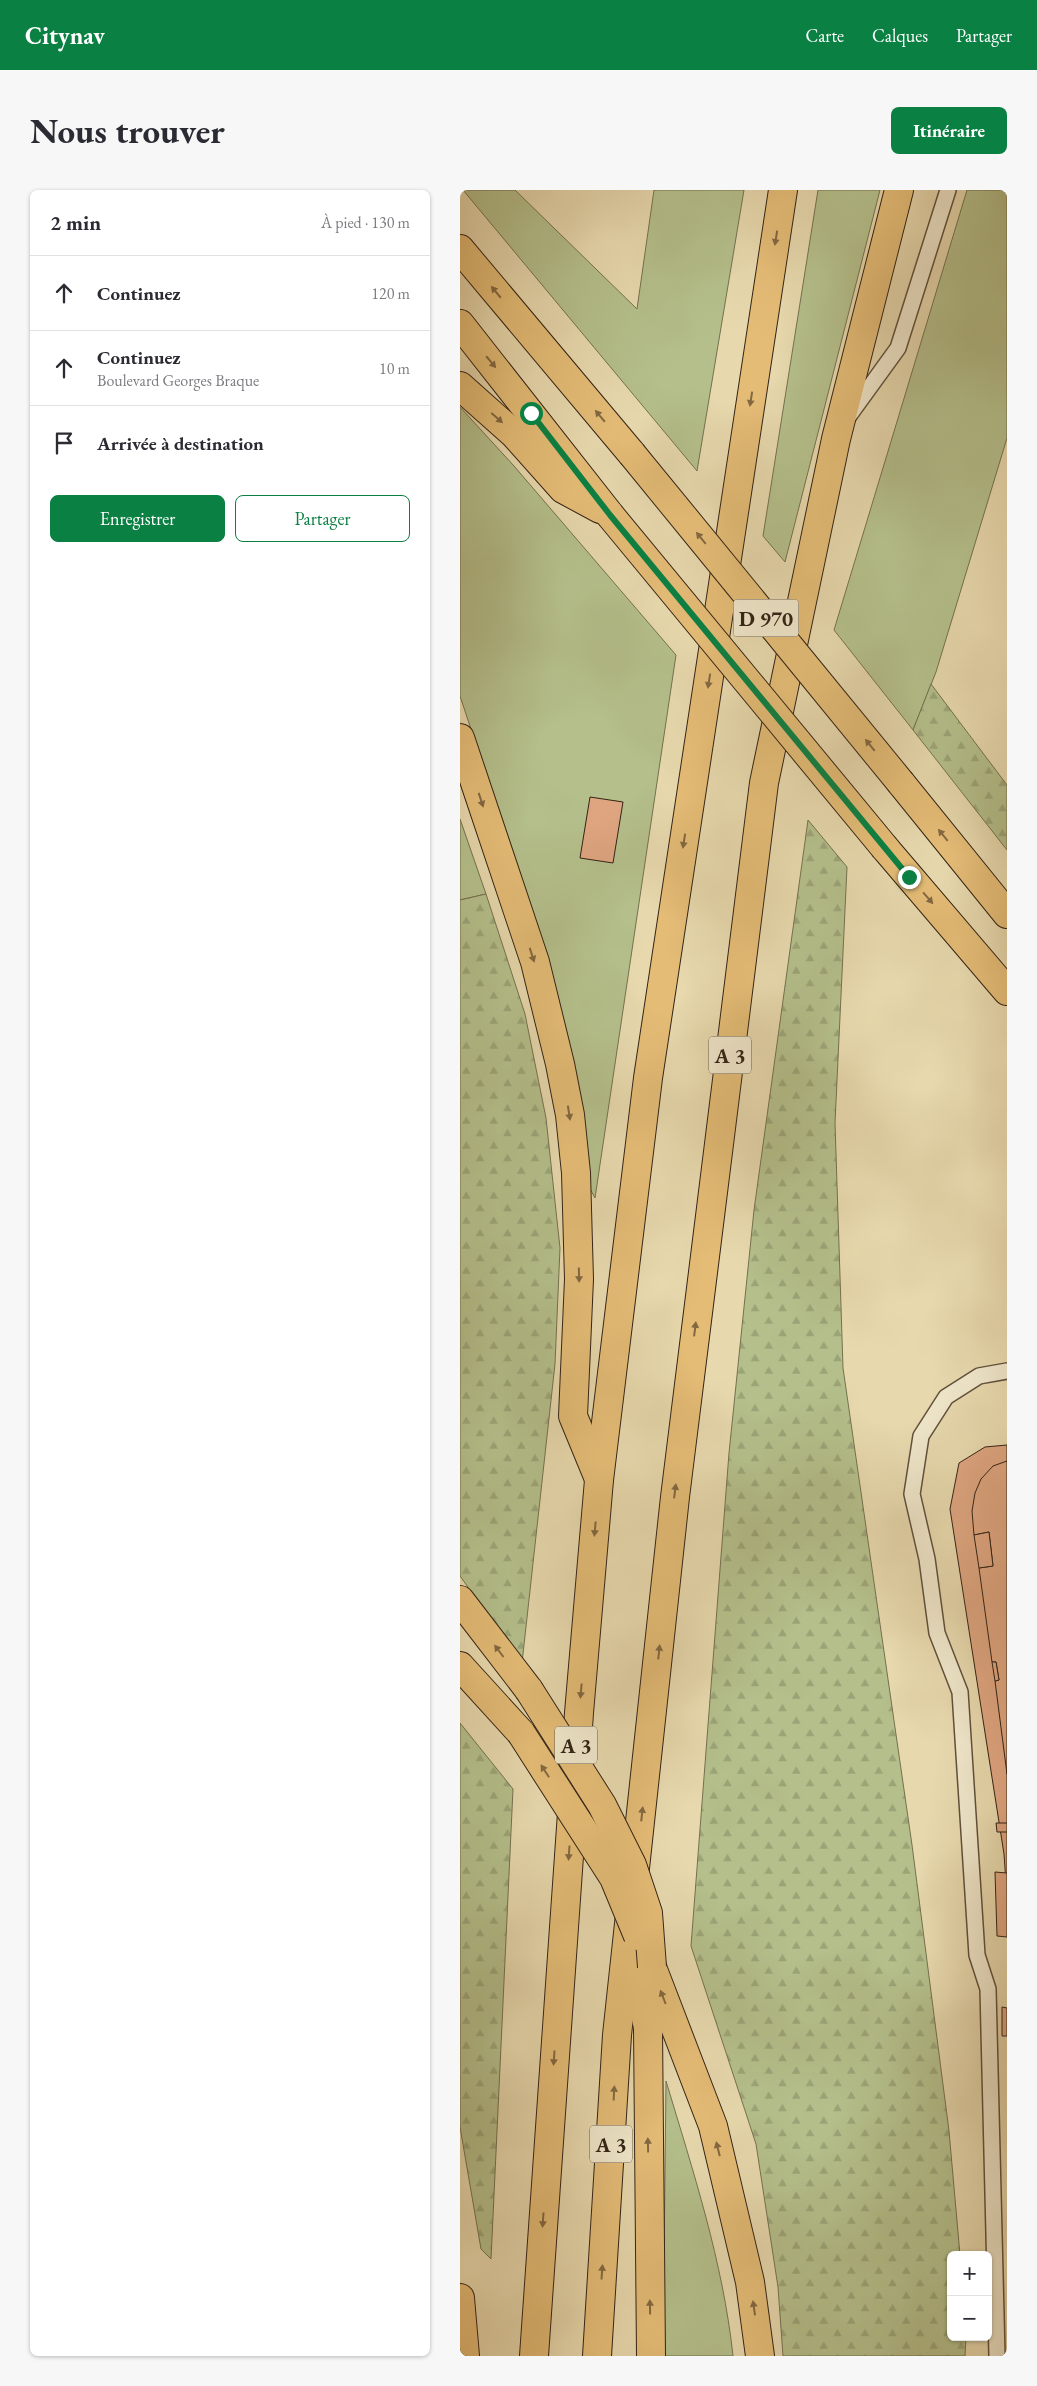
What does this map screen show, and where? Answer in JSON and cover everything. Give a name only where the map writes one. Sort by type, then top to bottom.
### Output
[{"type":"main road","name":"A 3","points":[[534,2356],[578,1723],[599,1480],[648,1078],[783,190]]},
{"type":"main road","name":"A 3","points":[[597,2356],[617,2035],[674,1497],[764,783],[838,430],[899,190]]},
{"type":"main road","name":"D 970","points":[[460,248],[632,454],[1007,914]]},
{"type":"main road","name":"D 970","points":[[460,324],[610,515],[885,848],[1007,990]]},
{"type":"main road","points":[[460,386],[514,434],[563,489],[610,515]]},
{"type":"main road","points":[[460,738],[535,962],[560,1064],[570,1115],[576,1183],[579,1279],[573,1416],[599,1480]]},
{"type":"main road","points":[[460,1600],[529,1690],[602,1805],[632,1865],[648,1913],[652,1967]]},
{"type":"main road","points":[[460,1666],[520,1733],[614,1878],[652,1967],[713,2126],[750,2282],[760,2356]]},
{"type":"main road","points":[[629,1932],[648,2028],[651,2356]]},
{"type":"main road","points":[[460,2298],[465,2356]]},
{"type":"lane","points":[[838,430],[898,348],[948,190]]},
{"type":"lane","points":[[997,2356],[988,1989],[977,1955],[960,1692],[937,1633],[927,1559],[912,1494],[921,1436],[946,1397],[979,1376],[1007,1371]]},
{"type":"green space","points":[[463,190],[515,190],[637,309],[654,190],[744,190],[697,471]]},
{"type":"green space","points":[[818,190],[880,190],[785,562],[763,536]]},
{"type":"green space","points":[[967,190],[1007,190],[1007,438],[936,672],[913,730],[834,630]]},
{"type":"green space","points":[[460,407],[514,466],[676,655],[595,1198],[587,1183],[522,883],[460,696]]},
{"type":"green space","points":[[931,684],[1007,785],[1007,850],[913,730]]},
{"type":"green space","points":[[460,819],[486,894],[460,900]]},
{"type":"green space","points":[[808,820],[847,867],[835,1123],[843,1368],[912,1845],[949,2131],[960,2251],[947,2251],[947,2341],[966,2341],[965,2356],[783,2356],[778,2287],[756,2144],[691,1946],[729,1453],[754,1210]]},
{"type":"green space","points":[[486,894],[525,1014],[546,1118],[560,1248],[555,1364],[522,1663],[460,1576],[460,900]]},
{"type":"green space","points":[[460,1723],[513,1789],[491,2259],[481,2249],[460,2127]]},
{"type":"green space","points":[[666,2081],[715,2251],[733,2356],[663,2356]]},
{"type":"building","points":[[590,797],[623,802],[613,863],[580,858]]},
{"type":"building","points":[[1007,1445],[1007,1897],[1004,1854],[950,1509],[959,1463],[985,1447]]},
{"type":"building","points":[[1007,1461],[1007,1774],[995,1681],[999,1680],[996,1662],[992,1662],[979,1568],[993,1566],[989,1532],[974,1535],[972,1511],[975,1493],[981,1479],[993,1466]]},
{"type":"building","points":[[989,1532],[993,1566],[979,1568],[974,1535]]},
{"type":"building","points":[[992,1662],[996,1662],[999,1680],[995,1681]]},
{"type":"building","points":[[996,1823],[1007,1823],[1007,1832],[997,1832]]},
{"type":"building","points":[[995,1872],[1007,1873],[1007,1937],[997,1936]]},
{"type":"building","points":[[1002,2007],[1007,2008],[1007,2036],[1002,2036]]},
{"type":"route","points":[[531,413],[610,515],[909,877]]}]
